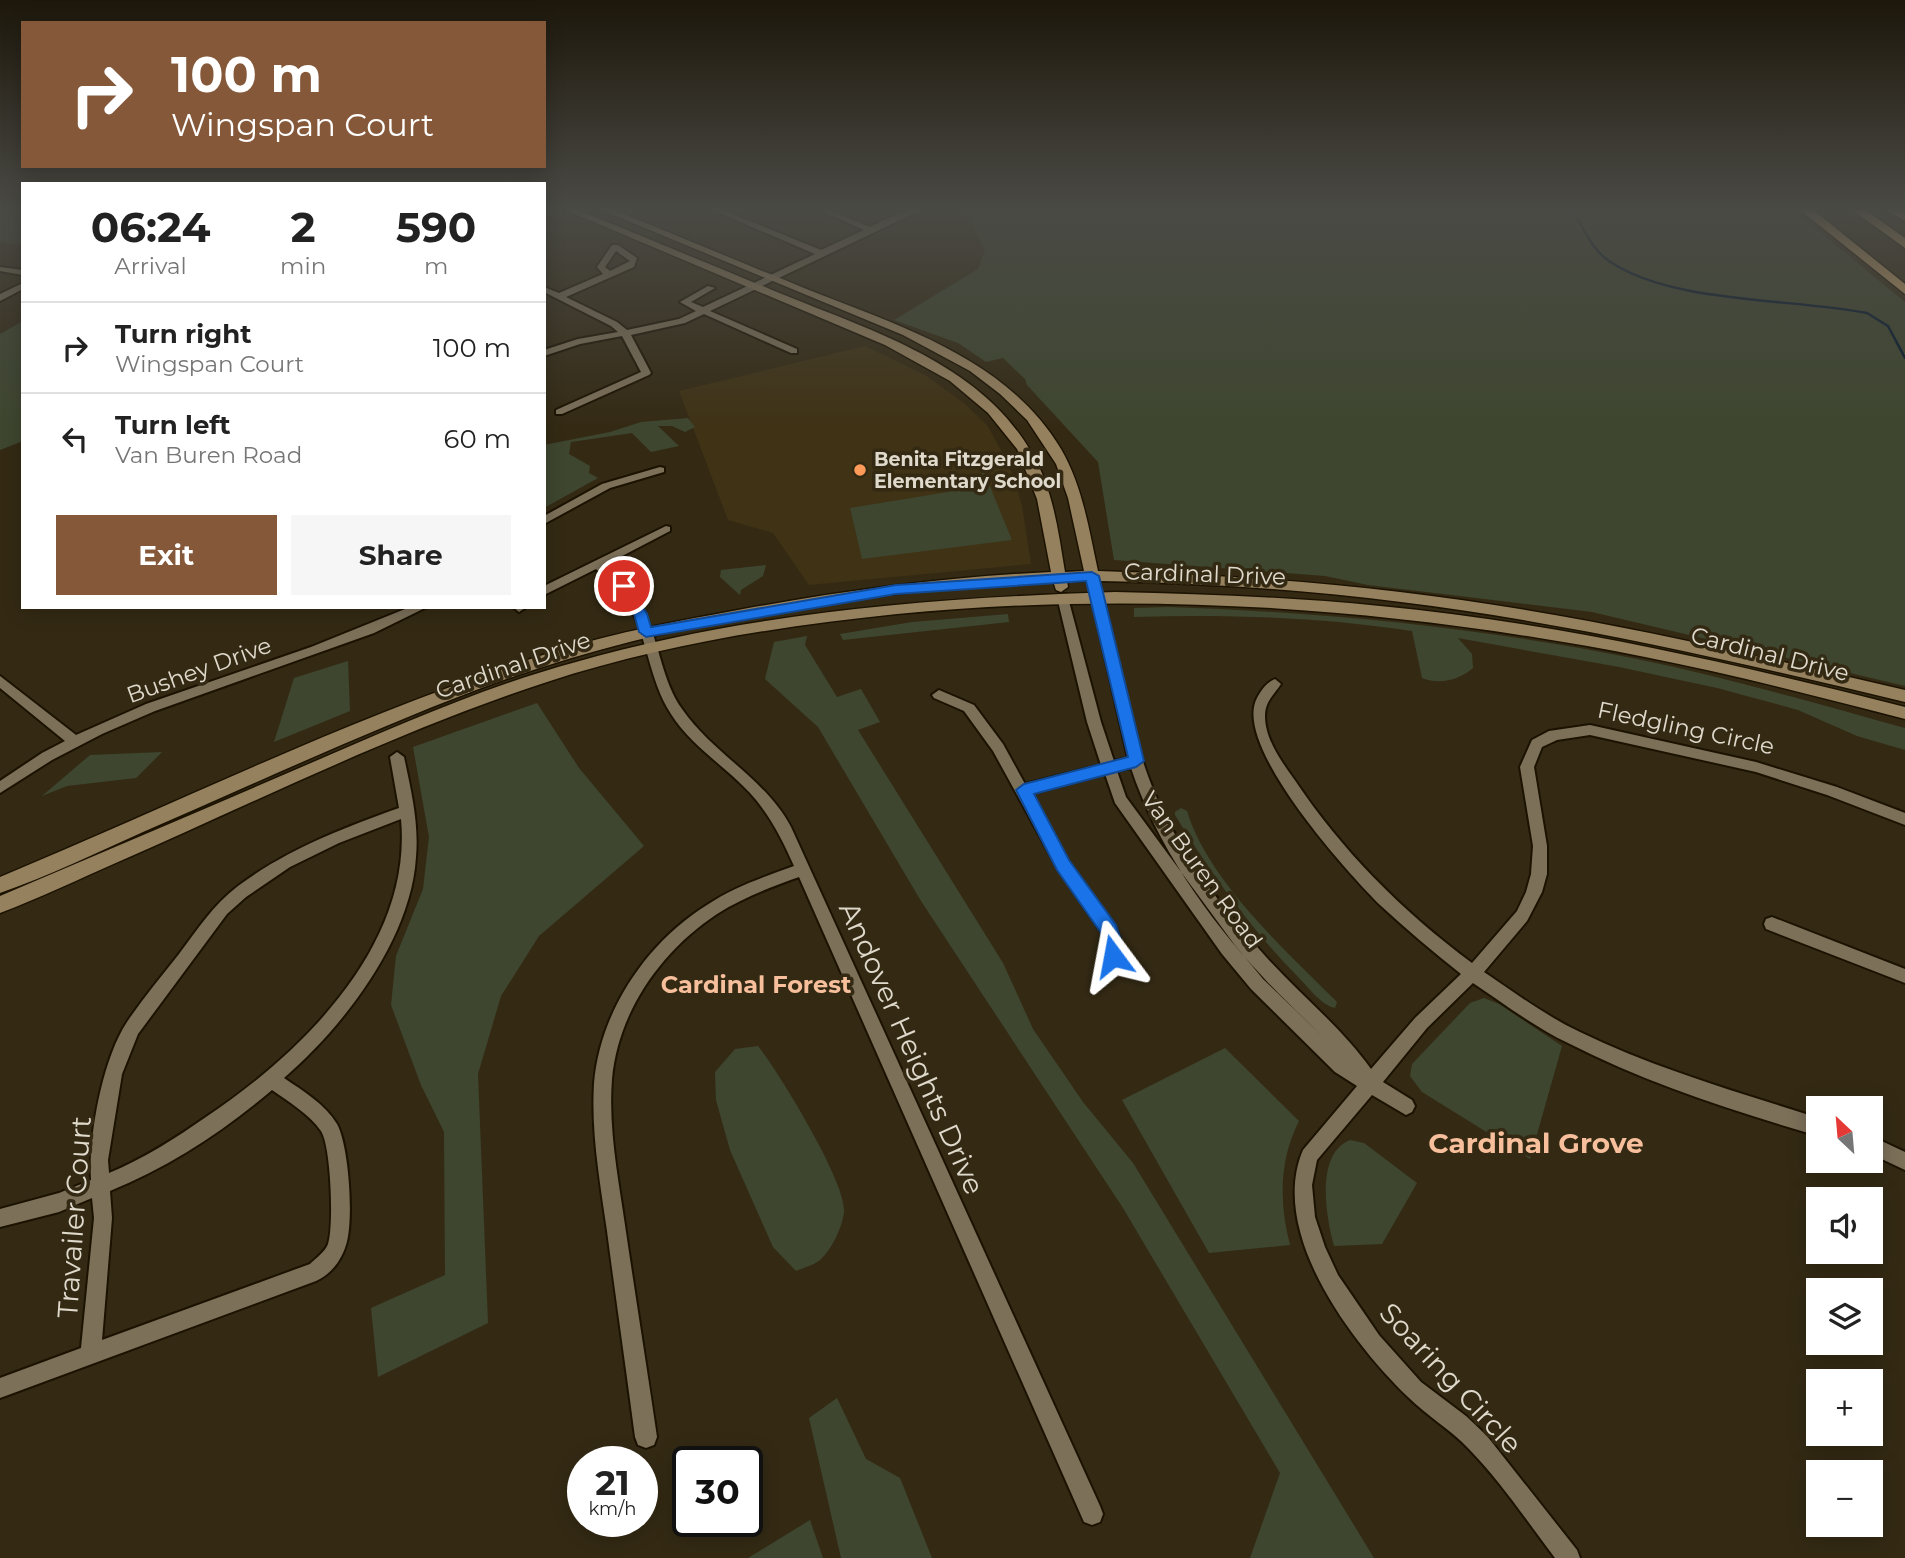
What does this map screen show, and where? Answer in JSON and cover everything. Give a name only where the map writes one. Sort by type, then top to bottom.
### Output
[{"type":"main road","points":[[741,282],[907,351],[945,372],[986,404],[1017,442],[1035,472],[1063,597]]},
{"type":"main road","points":[[782,282],[928,342],[979,372],[1008,395],[1040,429],[1064,467],[1075,498],[1097,596]]},
{"type":"main road","name":"Cardinal Drive","points":[[0,905],[461,706],[649,640],[896,590],[1092,576],[1285,585],[1471,606],[1686,644],[1905,696]]},
{"type":"main road","name":"Cardinal Drive","points":[[0,885],[464,687],[572,652],[889,609],[1097,596],[1289,601],[1391,610],[1516,627],[1673,656],[1905,713]]},
{"type":"street","points":[[560,296],[593,282]]},
{"type":"street","points":[[546,352],[559,346],[667,326],[706,311],[765,282]]},
{"type":"street","points":[[0,298],[21,286]]},
{"type":"street","points":[[710,288],[684,302],[793,351]]},
{"type":"street","points":[[546,290],[609,320],[625,333],[646,373],[559,412]]},
{"type":"street","points":[[546,342],[559,346]]},
{"type":"street","points":[[546,520],[606,486],[660,471]]},
{"type":"street","points":[[546,590],[666,529]]},
{"type":"street","name":"Andover Heights Drive","points":[[596,563],[612,574],[633,600],[665,691],[675,709],[696,735],[754,788],[784,827],[1092,1514]]},
{"type":"street","name":"Van Buren Road","points":[[1097,596],[1136,761],[1151,802],[1179,853],[1220,912],[1289,995],[1353,1057],[1370,1083]]},
{"type":"street","name":"Van Buren Road","points":[[1063,597],[1108,768],[1120,799],[1228,949],[1257,984],[1341,1066],[1406,1106]]},
{"type":"street","name":"Bushey Drive","points":[[0,788],[75,742],[137,714],[370,630],[417,609]]},
{"type":"street","points":[[0,681],[75,742]]},
{"type":"street","points":[[1275,684],[1260,699],[1258,708],[1264,741],[1303,807],[1350,864],[1419,932],[1472,974],[1581,1042],[1664,1077],[1806,1123]]},
{"type":"street","points":[[939,695],[960,702],[975,714],[1024,790],[1063,865],[1109,930],[1114,946],[1110,966]]},
{"type":"street","name":"Fledgling Circle","points":[[1370,1083],[1522,916],[1534,892],[1539,874],[1539,846],[1528,766],[1537,744],[1554,735],[1590,730],[1756,766],[1905,819]]},
{"type":"street","points":[[0,1218],[48,1206],[101,1186],[194,1137],[271,1079],[310,1044],[353,993],[389,934],[405,888],[410,861],[408,811],[397,757]]},
{"type":"street","points":[[1024,790],[1136,761]]},
{"type":"street","name":"Travailer Court","points":[[91,1354],[103,1218],[99,1160],[113,1074],[120,1051],[143,1011],[236,894],[268,872],[364,826],[408,811]]},
{"type":"street","points":[[646,1437],[603,1138],[602,1106],[609,1046],[634,989],[670,943],[690,925],[732,897],[803,869]]},
{"type":"street","points":[[1772,924],[1905,976]]},
{"type":"street","points":[[0,1388],[316,1271],[333,1254],[338,1241],[337,1150],[332,1133],[323,1119],[271,1079]]},
{"type":"street","name":"Soaring Circle","points":[[1370,1083],[1318,1143],[1305,1167],[1306,1214],[1316,1250],[1353,1314],[1379,1350],[1416,1391],[1464,1428],[1495,1463],[1569,1558]]},
{"type":"street","points":[[1883,1151],[1905,1161]]},
{"type":"shaded area","name":"Benita Fitzgerald Elementary School","points":[[865,346],[925,375],[964,403],[987,425],[1015,481],[1022,506],[1031,564],[809,585],[773,533],[728,520],[679,391]]},
{"type":"green space","points":[[957,282],[1880,282],[1905,302],[1905,686],[1592,612],[1368,585],[1325,576],[1114,560],[1098,462],[1027,385],[1025,379],[1003,358],[986,362],[958,343],[894,320]]},
{"type":"green space","points":[[21,322],[21,442],[0,450],[0,334]]},
{"type":"green space","points":[[688,418],[695,427],[685,432],[672,426],[658,426],[679,446],[651,452],[632,433],[571,442],[569,454],[590,466],[589,473],[598,478],[546,507],[546,445],[610,432],[641,422]]},
{"type":"green space","points":[[984,472],[1012,540],[862,559],[850,508],[960,490],[959,486],[974,481]]},
{"type":"green space","points":[[766,565],[763,576],[741,590],[740,595],[720,577],[721,570]]},
{"type":"green space","points":[[1168,607],[1404,623],[1521,638],[1637,659],[1805,700],[1905,728],[1905,750],[1857,736],[1798,710],[1717,688],[1458,638],[1472,654],[1473,668],[1462,676],[1436,681],[1422,678],[1412,631],[1343,622],[1273,618],[1134,617],[1134,608]]},
{"type":"green space","points":[[1008,614],[1009,622],[843,640],[840,634],[912,622]]},
{"type":"green space","points":[[807,636],[805,645],[837,697],[861,689],[880,722],[858,730],[1003,963],[1033,1029],[1083,1102],[1133,1163],[1374,1558],[1250,1558],[1280,1473],[1123,1208],[921,901],[818,727],[765,679],[774,642]]},
{"type":"green space","points":[[348,661],[350,711],[274,742],[294,678]]},
{"type":"green space","points":[[537,703],[579,768],[644,846],[539,936],[501,996],[478,1074],[488,1323],[378,1377],[371,1308],[445,1275],[444,1132],[421,1085],[391,1005],[396,956],[423,889],[429,837],[413,747]]},
{"type":"green space","points":[[162,752],[136,778],[67,786],[42,796],[90,755]]},
{"type":"green space","points":[[1181,808],[1187,811],[1197,837],[1231,889],[1273,938],[1337,1002],[1335,1008],[1311,991],[1232,900],[1175,815]]},
{"type":"green space","points":[[1484,998],[1499,1004],[1562,1046],[1530,1159],[1422,1092],[1410,1076],[1412,1064],[1470,1003]]},
{"type":"green space","points":[[758,1046],[810,1128],[835,1177],[842,1198],[843,1218],[832,1244],[820,1260],[796,1271],[773,1247],[730,1150],[716,1100],[715,1072],[735,1049]]},
{"type":"green space","points":[[1225,1048],[1299,1121],[1284,1166],[1284,1213],[1290,1245],[1209,1253],[1122,1100]]},
{"type":"green space","points":[[1350,1140],[1364,1143],[1417,1183],[1382,1244],[1334,1246],[1326,1203],[1327,1172],[1339,1147]]},
{"type":"green space","points":[[837,1398],[866,1459],[900,1478],[932,1558],[841,1558],[809,1418]]},
{"type":"green space","points":[[810,1520],[823,1558],[748,1558]]},
{"type":"waterway","points":[[1655,282],[1733,298],[1867,313],[1888,326],[1905,358]]},
{"type":"place","name":"Benita Fitzgerald Elementary School","points":[[860,470]]},
{"type":"district","name":"Cardinal Forest","points":[[756,984]]},
{"type":"district","name":"Cardinal Grove","points":[[1536,1143]]},
{"type":"route","points":[[624,586],[640,614],[646,632],[896,590],[1092,576],[1136,761],[1024,790],[1063,865],[1109,930],[1114,941],[1113,956]]}]
